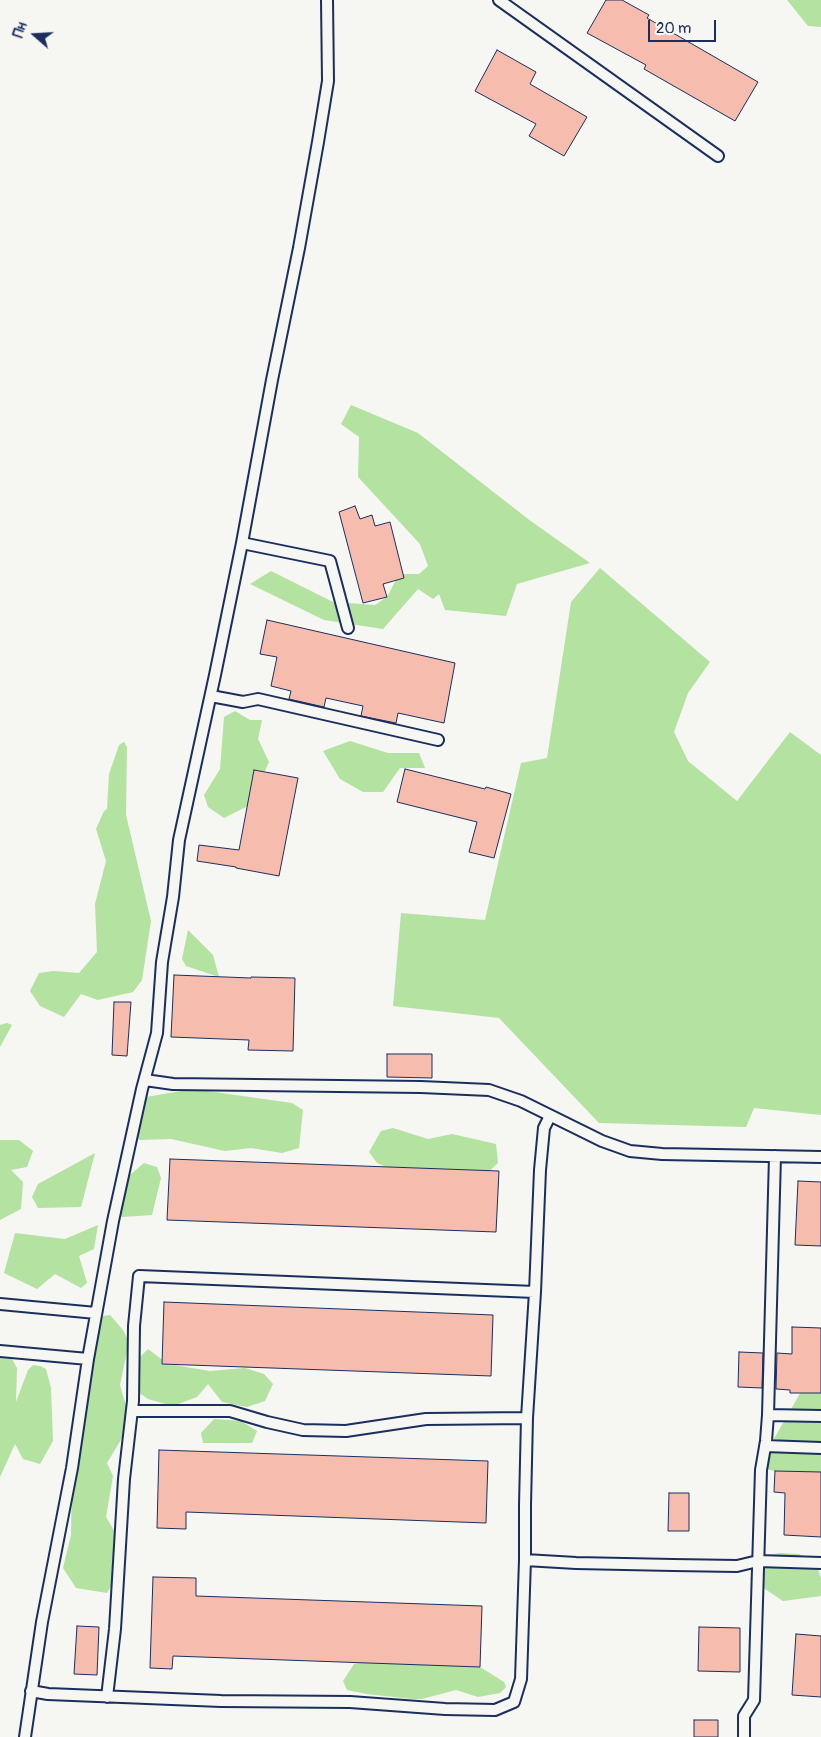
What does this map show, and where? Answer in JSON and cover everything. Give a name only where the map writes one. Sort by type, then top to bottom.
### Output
[{"type":"lane","points":[[25,1737],[42,1622],[72,1468],[88,1359],[113,1220],[157,1033],[162,962],[173,897],[179,840],[211,696],[299,248],[328,81],[327,0]]},
{"type":"lane","points":[[499,0],[718,156]]},
{"type":"lane","points":[[242,543],[330,561],[348,628]]},
{"type":"lane","points":[[211,696],[243,702],[258,699],[438,740]]},
{"type":"lane","points":[[145,1080],[173,1084],[334,1085],[489,1090],[521,1100],[602,1141],[630,1151],[662,1154],[821,1157]]},
{"type":"lane","points":[[31,1691],[48,1694],[221,1701],[350,1702],[445,1709],[496,1710],[514,1702],[521,1679],[527,1418],[540,1170],[544,1128],[550,1116]]},
{"type":"lane","points":[[744,1737],[744,1716],[754,1700],[761,1470],[768,1415],[775,1156]]},
{"type":"lane","points":[[108,1697],[124,1479],[132,1411],[134,1326],[139,1276],[535,1292]]},
{"type":"lane","points":[[0,1304],[96,1313]]},
{"type":"lane","points":[[0,1351],[88,1359]]},
{"type":"lane","points":[[132,1411],[230,1411],[303,1430],[346,1431],[426,1419],[527,1418]]},
{"type":"lane","points":[[768,1415],[821,1416]]},
{"type":"lane","points":[[765,1446],[821,1448]]},
{"type":"lane","points":[[525,1560],[576,1563],[738,1566],[758,1560],[821,1563]]},
{"type":"green space","points":[[787,0],[821,0],[821,27],[808,26]]},
{"type":"green space","points":[[351,405],[418,433],[528,519],[590,563],[517,584],[506,616],[445,610],[439,594],[433,599],[418,589],[383,629],[324,620],[250,584],[271,571],[333,602],[375,605],[387,597],[399,574],[419,574],[428,566],[420,544],[358,477],[359,437],[341,424]]},
{"type":"green space","points":[[600,568],[710,662],[688,693],[674,732],[688,761],[737,801],[790,732],[821,755],[821,1115],[754,1108],[746,1127],[599,1123],[499,1018],[393,1006],[401,913],[485,920],[521,763],[547,758],[571,602]]},
{"type":"green space","points":[[235,711],[250,720],[262,720],[258,739],[269,762],[250,805],[224,818],[208,807],[204,795],[220,769],[224,717]]},
{"type":"green space","points":[[350,741],[388,753],[419,753],[425,768],[400,768],[383,792],[363,792],[340,779],[323,751]]},
{"type":"green space","points":[[124,742],[127,747],[126,815],[151,921],[142,980],[133,992],[98,1000],[81,994],[64,1017],[40,1006],[30,991],[39,973],[53,971],[79,973],[97,952],[95,904],[106,861],[96,829],[104,811],[107,809],[109,774],[119,745]]},
{"type":"green space","points":[[188,930],[213,955],[219,977],[186,966],[182,959]]},
{"type":"green space","points":[[7,1023],[12,1025],[0,1047],[0,1025]]},
{"type":"green space","points":[[193,1089],[292,1103],[303,1110],[299,1148],[282,1153],[251,1148],[225,1151],[171,1139],[140,1140],[130,1132],[128,1118],[146,1097]]},
{"type":"green space","points":[[393,1128],[428,1139],[452,1134],[496,1144],[498,1163],[483,1177],[396,1171],[377,1163],[369,1152],[381,1131]]},
{"type":"green space","points":[[0,1140],[19,1140],[33,1151],[27,1167],[11,1170],[23,1182],[21,1209],[0,1220]]},
{"type":"green space","points":[[95,1153],[81,1207],[38,1208],[32,1197],[38,1184]]},
{"type":"green space","points":[[144,1163],[157,1167],[161,1178],[152,1215],[122,1217],[112,1205],[118,1185]]},
{"type":"green space","points":[[98,1225],[94,1249],[79,1256],[87,1283],[81,1288],[55,1274],[37,1289],[4,1273],[15,1233],[65,1239]]},
{"type":"green space","points":[[110,1315],[123,1330],[129,1342],[120,1385],[131,1423],[107,1463],[113,1476],[106,1517],[119,1539],[113,1565],[116,1577],[107,1593],[76,1588],[63,1568],[71,1535],[72,1468],[96,1329],[103,1316]]},
{"type":"green space","points":[[148,1349],[168,1364],[210,1371],[245,1368],[264,1374],[273,1384],[265,1401],[247,1407],[222,1402],[208,1384],[197,1397],[173,1406],[148,1399],[132,1388],[129,1368]]},
{"type":"green space","points":[[5,1354],[11,1357],[17,1368],[16,1402],[28,1370],[33,1365],[46,1369],[51,1388],[53,1441],[40,1464],[23,1459],[15,1444],[0,1477],[0,1357]]},
{"type":"green space","points":[[821,1381],[821,1472],[798,1482],[775,1471],[762,1468],[760,1463],[806,1383]]},
{"type":"green space","points":[[214,1419],[241,1421],[257,1431],[252,1443],[203,1443],[201,1433]]},
{"type":"green space","points":[[780,1553],[799,1554],[816,1564],[821,1578],[821,1596],[783,1601],[750,1579],[761,1556]]},
{"type":"green space","points":[[427,1658],[480,1667],[504,1682],[506,1687],[500,1693],[478,1697],[456,1690],[422,1699],[412,1699],[347,1690],[343,1681],[354,1664],[373,1659]]},
{"type":"building","points":[[606,0],[622,0],[649,15],[647,18],[758,82],[735,121],[644,69],[646,65],[587,33]]},
{"type":"building","points":[[497,50],[536,72],[530,84],[587,117],[564,156],[529,136],[536,124],[475,91]]},
{"type":"building","points":[[355,506],[360,519],[372,515],[375,526],[390,522],[404,578],[383,584],[387,597],[363,603],[339,512]]},
{"type":"building","points":[[267,620],[455,663],[444,723],[398,713],[396,723],[361,716],[363,706],[326,698],[324,707],[289,699],[291,691],[271,686],[277,657],[260,654]]},
{"type":"building","points":[[405,769],[511,794],[494,858],[469,852],[477,822],[397,802]]},
{"type":"building","points":[[254,770],[298,778],[279,876],[197,861],[199,845],[239,850]]},
{"type":"building","points":[[174,975],[295,978],[293,1051],[248,1050],[249,1040],[171,1037]]},
{"type":"building","points":[[114,1002],[131,1002],[127,1056],[112,1055]]},
{"type":"building","points":[[387,1054],[432,1054],[432,1078],[387,1077]]},
{"type":"building","points":[[170,1159],[499,1171],[496,1232],[167,1220]]},
{"type":"building","points":[[798,1181],[821,1182],[821,1246],[795,1245]]},
{"type":"building","points":[[164,1302],[493,1315],[491,1376],[162,1364]]},
{"type":"building","points":[[792,1327],[821,1328],[821,1393],[790,1393],[790,1390],[776,1389],[777,1353],[792,1354]]},
{"type":"building","points":[[739,1352],[763,1353],[762,1388],[738,1387]]},
{"type":"building","points":[[159,1450],[488,1461],[486,1523],[186,1512],[186,1529],[157,1528]]},
{"type":"building","points":[[775,1471],[821,1472],[821,1537],[784,1535],[785,1493],[774,1492]]},
{"type":"building","points":[[669,1493],[689,1493],[689,1531],[668,1531]]},
{"type":"building","points":[[153,1577],[196,1578],[196,1596],[482,1606],[480,1667],[173,1656],[172,1669],[150,1668]]},
{"type":"building","points":[[77,1626],[99,1627],[97,1675],[74,1674]]},
{"type":"building","points":[[699,1627],[740,1628],[740,1672],[698,1671]]},
{"type":"building","points":[[796,1634],[821,1636],[821,1697],[792,1695]]},
{"type":"building","points":[[694,1720],[718,1720],[718,1737],[694,1737]]}]
